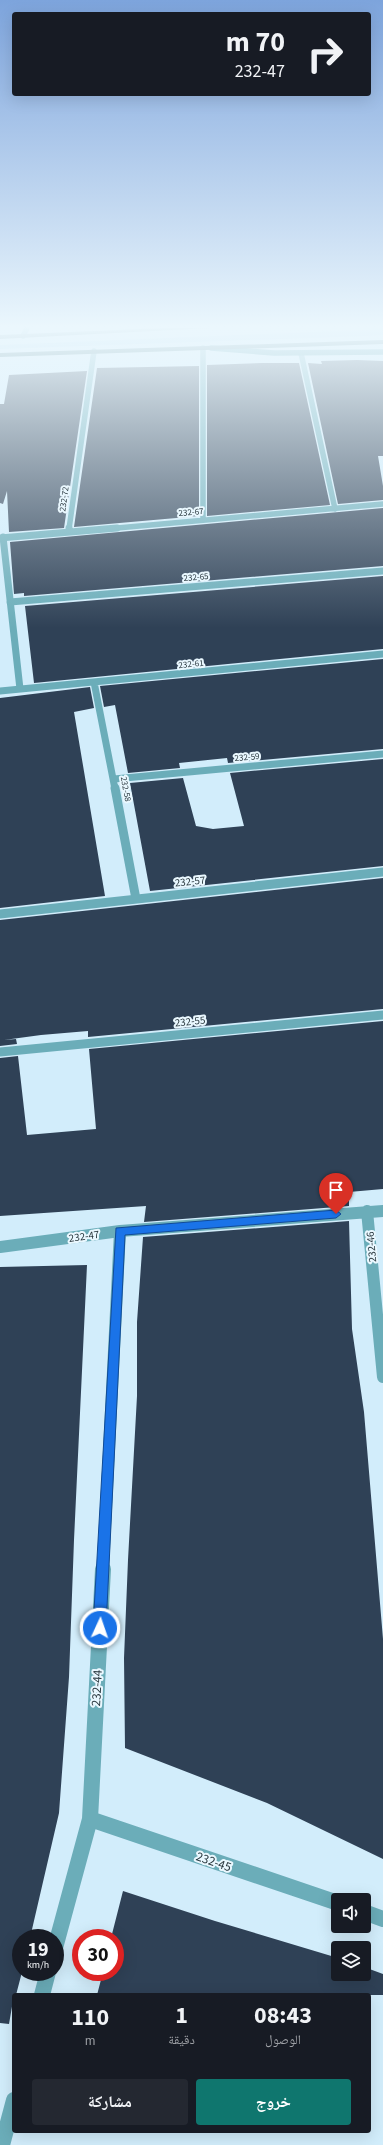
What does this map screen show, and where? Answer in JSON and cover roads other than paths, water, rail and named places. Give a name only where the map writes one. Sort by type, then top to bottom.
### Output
[{"type":"street","name":"232-72","points":[[69,531],[83,428]]},
{"type":"street","points":[[202,520],[204,428]]},
{"type":"street","points":[[318,428],[336,509]]},
{"type":"street","name":"232-67","points":[[2,538],[383,504]]},
{"type":"street","points":[[2,538],[20,689]]},
{"type":"street","name":"232-65","points":[[10,602],[383,571]]},
{"type":"street","name":"232-61","points":[[0,691],[383,654]]},
{"type":"street","name":"232-58","points":[[94,682],[114,779],[136,899]]},
{"type":"street","name":"232-59","points":[[114,779],[383,754]]},
{"type":"street","name":"232-57","points":[[0,914],[383,872]]},
{"type":"street","name":"232-55","points":[[0,1052],[383,1015]]},
{"type":"street","name":"232-47","points":[[0,1247],[120,1231],[383,1211]]},
{"type":"street","name":"232-46","points":[[367,1212],[383,1377]]},
{"type":"street","name":"232-44","points":[[60,1929],[90,1819],[120,1231]]},
{"type":"street","name":"232-45","points":[[90,1819],[331,1901]]},
{"type":"street","points":[[371,1915],[383,1919]]},
{"type":"street","points":[[43,1993],[46,1981]]},
{"type":"street","points":[[2,2145],[12,2108]]}]
